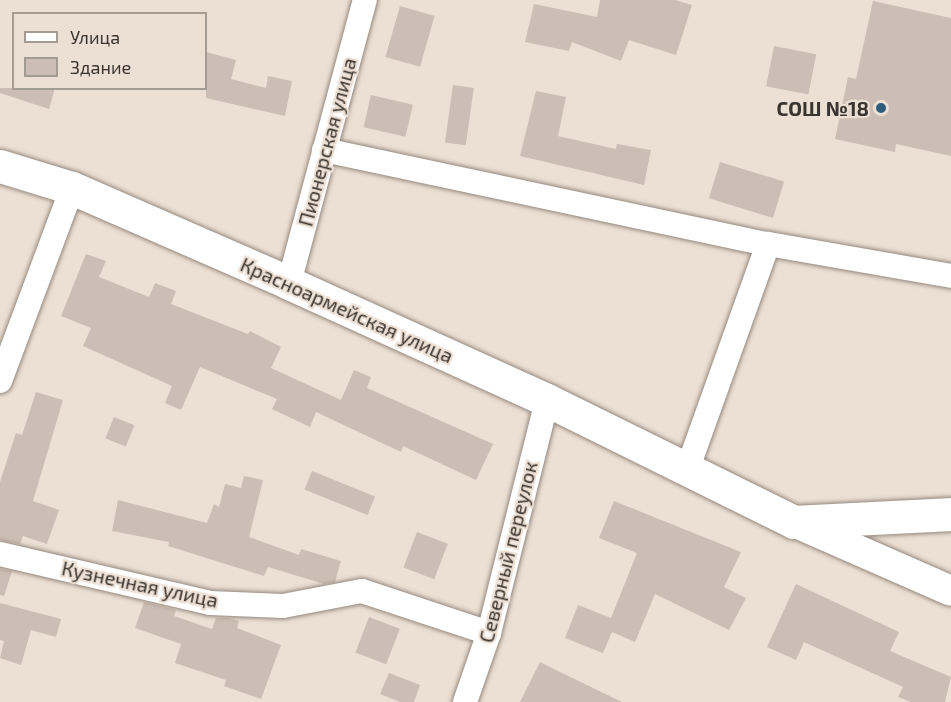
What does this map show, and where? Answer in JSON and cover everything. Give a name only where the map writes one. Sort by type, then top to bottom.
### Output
[{"type":"main road","name":"Красноармейская улица","points":[[0,166],[72,188],[289,283],[547,400],[794,522],[951,514]]},
{"type":"street","name":"Пионерская улица","points":[[289,283],[365,0]]},
{"type":"street","points":[[324,150],[768,244],[951,276]]},
{"type":"street","points":[[0,381],[72,188]]},
{"type":"street","points":[[688,468],[768,244]]},
{"type":"street","name":"Северный переулок","points":[[465,702],[489,633],[547,400]]},
{"type":"street","name":"Красноармейская улица","points":[[794,522],[951,591]]},
{"type":"street","name":"Кузнечная улица","points":[[0,554],[210,603],[283,606],[362,591],[489,633]]},
{"type":"building","points":[[600,0],[675,0],[692,5],[676,55],[629,40],[621,61],[572,42],[569,51],[525,42],[534,4],[597,17]]},
{"type":"building","points":[[873,1],[951,18],[951,156],[896,144],[895,152],[835,139],[848,77],[856,79]]},
{"type":"building","points":[[400,6],[435,16],[420,67],[385,57]]},
{"type":"building","points":[[774,46],[816,54],[808,94],[766,86]]},
{"type":"building","points":[[207,52],[236,60],[231,79],[266,88],[268,76],[292,81],[285,116],[206,98]]},
{"type":"building","points":[[453,85],[474,88],[466,145],[445,142]]},
{"type":"building","points":[[0,88],[54,90],[49,109],[0,93]]},
{"type":"building","points":[[536,91],[566,97],[558,136],[616,149],[617,144],[651,150],[644,185],[520,156]]},
{"type":"building","points":[[371,95],[413,105],[405,137],[364,127]]},
{"type":"building","points":[[720,162],[784,182],[773,218],[709,198]]},
{"type":"building","points":[[86,254],[106,261],[99,277],[149,297],[155,283],[176,291],[171,304],[248,334],[250,331],[281,347],[271,368],[341,400],[354,370],[371,377],[367,388],[493,444],[476,480],[403,446],[401,452],[316,412],[310,427],[272,409],[277,399],[200,367],[181,410],[165,403],[172,386],[83,346],[91,328],[61,316]]},
{"type":"building","points":[[36,392],[63,400],[33,501],[59,510],[47,544],[23,536],[20,544],[0,540],[0,482],[16,433],[22,435]]},
{"type":"building","points":[[114,417],[134,425],[126,447],[105,438]]},
{"type":"building","points":[[312,471],[375,496],[368,515],[305,490]]},
{"type":"building","points":[[244,476],[263,480],[249,537],[299,555],[301,549],[341,561],[335,582],[324,584],[268,567],[264,576],[168,546],[169,542],[112,531],[118,500],[207,523],[214,504],[219,507],[225,484],[241,488]]},
{"type":"building","points":[[614,501],[741,552],[724,587],[746,598],[729,630],[655,594],[635,642],[612,632],[603,653],[565,638],[578,605],[611,618],[637,553],[599,538]]},
{"type":"building","points":[[417,532],[448,544],[434,579],[403,567]]},
{"type":"building","points":[[0,569],[12,571],[4,596],[0,595]]},
{"type":"building","points":[[796,584],[899,632],[890,651],[951,677],[945,702],[911,702],[898,697],[903,687],[804,642],[796,660],[767,647]]},
{"type":"building","points":[[144,602],[176,610],[174,616],[212,629],[216,618],[239,621],[237,628],[281,645],[261,699],[224,686],[226,680],[175,663],[181,644],[135,628]]},
{"type":"building","points":[[0,603],[61,619],[56,637],[31,630],[21,665],[0,658],[4,641],[0,640]]},
{"type":"building","points":[[369,617],[400,629],[386,664],[355,652]]},
{"type":"building","points":[[540,662],[560,672],[622,702],[520,702]]},
{"type":"building","points":[[389,673],[420,685],[414,702],[400,702],[380,694]]},
{"type":"place","name":"СОШ №18","points":[[881,108]]}]
